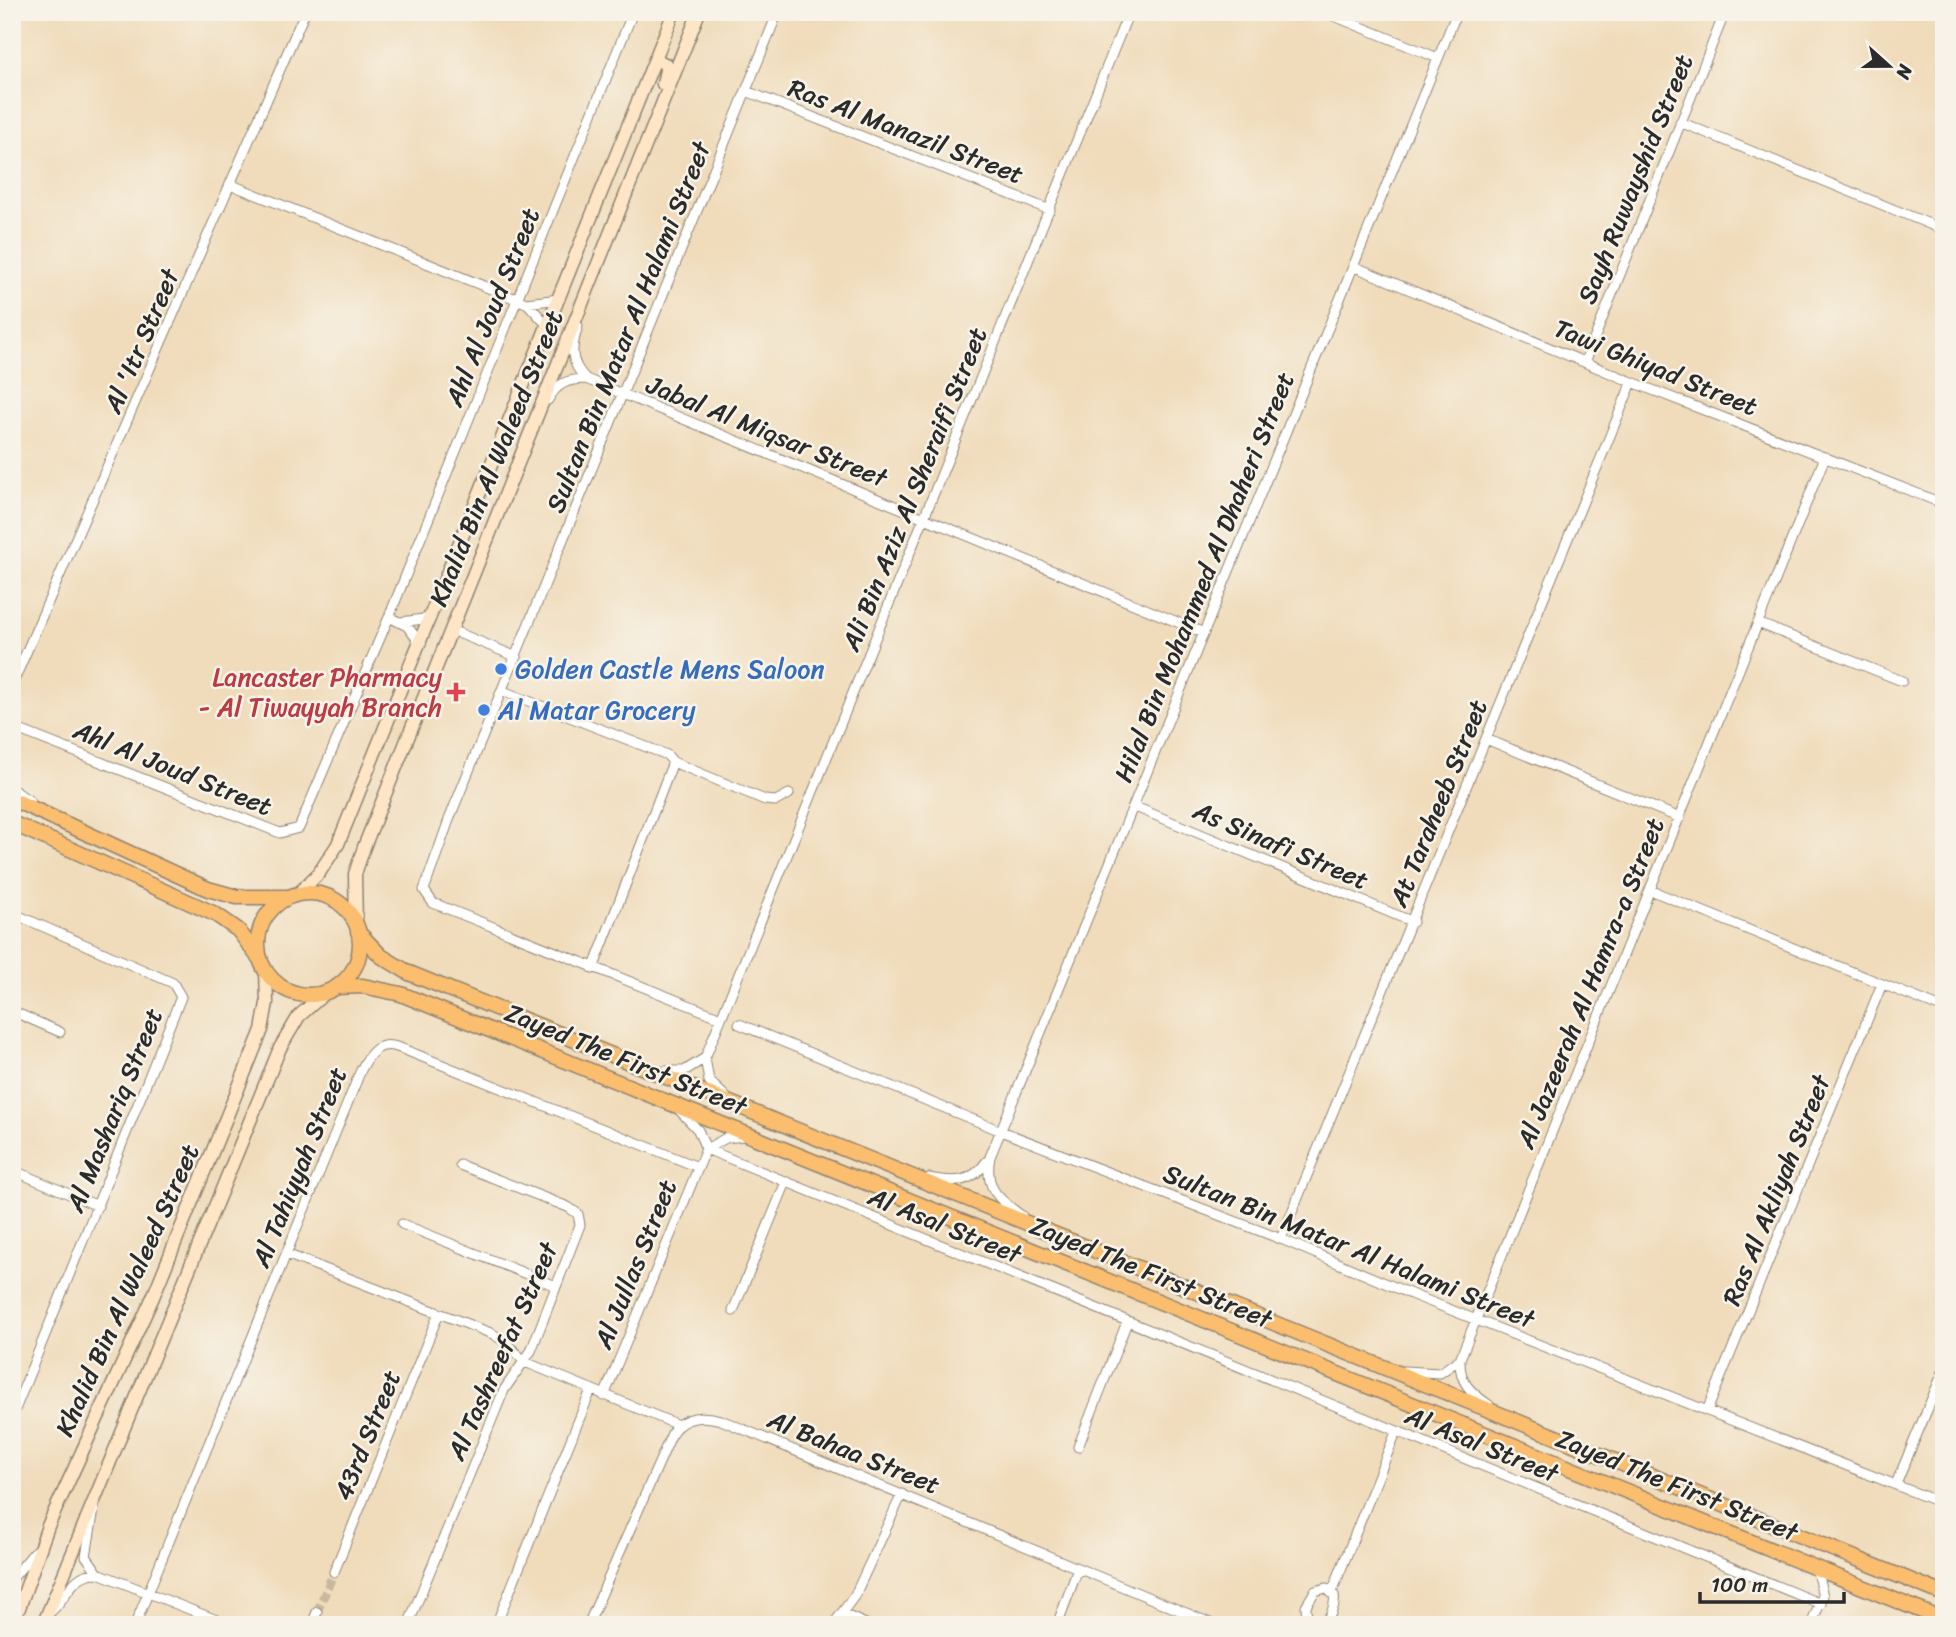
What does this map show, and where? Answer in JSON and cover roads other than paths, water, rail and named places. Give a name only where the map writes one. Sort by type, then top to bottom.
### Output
[{"type":"main road","points":[[12,799],[216,892],[237,897],[321,895],[332,899],[350,914],[357,929],[358,957],[354,969],[332,989],[315,995],[292,992],[273,980],[243,936],[215,914],[12,823]]},
{"type":"main road","points":[[264,966],[259,936],[263,924],[278,904],[294,896]]},
{"type":"main road","name":"Zayed The First Street","points":[[357,929],[381,956],[409,973],[1944,1594]]},
{"type":"main road","name":"Zayed The First Street","points":[[332,989],[363,986],[401,994],[1944,1620]]},
{"type":"street","name":"Al 'Itr Street","points":[[12,685],[232,185],[305,12]]},
{"type":"street","name":"Ahl Al Joud Street","points":[[12,727],[287,834],[303,822],[522,301],[634,12]]},
{"type":"street","name":"Khalid Bin Al Waleed Street","points":[[294,896],[319,873],[338,844],[549,328],[674,12]]},
{"type":"street","name":"Khalid Bin Al Waleed Street","points":[[357,929],[354,888],[359,860],[699,12]]},
{"type":"street","name":"Sultan Bin Matar Al Halami Street","points":[[721,1018],[433,903],[424,890],[450,817],[778,12]]},
{"type":"street","name":"Ali Bin Aziz Al Sheraifi Street","points":[[705,1058],[1129,12]]},
{"type":"street","points":[[1324,12],[1438,58]]},
{"type":"street","name":"Hilal Bin Mohammed Al Dhaheri Street","points":[[1038,1228],[1000,1201],[991,1190],[987,1176],[990,1157],[1457,12]]},
{"type":"street","name":"Sayh Ruwayshid Street","points":[[1585,362],[1725,12]]},
{"type":"street","points":[[655,59],[667,65],[663,83],[665,95]]},
{"type":"street","name":"Ras Al Manazil Street","points":[[746,91],[1050,210]]},
{"type":"street","points":[[1680,122],[1944,230]]},
{"type":"street","points":[[232,185],[522,301],[549,328]]},
{"type":"street","name":"Tawi Ghiyad Street","points":[[1353,266],[1632,382],[1944,504]]},
{"type":"street","points":[[522,301],[560,299]]},
{"type":"street","points":[[582,308],[572,349],[573,361],[586,379]]},
{"type":"street","points":[[531,433],[558,386],[566,381],[586,379]]},
{"type":"street","name":"Jabal Al Miqsar Street","points":[[586,379],[1204,633]]},
{"type":"street","name":"At Taraheeb Street","points":[[1281,1239],[1632,382]]},
{"type":"street","name":"Al Jazeerah Al Hamra-a Street","points":[[1460,1359],[1825,457]]},
{"type":"street","points":[[389,617],[401,622],[421,644]]},
{"type":"street","points":[[401,622],[431,618]]},
{"type":"street","points":[[1758,623],[1902,681]]},
{"type":"street","points":[[451,630],[517,657]]},
{"type":"street","points":[[503,691],[667,755],[673,762],[771,802],[789,793]]},
{"type":"street","points":[[1486,738],[1680,818]]},
{"type":"street","points":[[593,969],[673,762]]},
{"type":"street","points":[[12,789],[51,816]]},
{"type":"street","name":"As Sinafi Street","points":[[1133,806],[1413,922]]},
{"type":"street","points":[[1650,890],[1944,1009]]},
{"type":"street","name":"Al Mashariq Street","points":[[12,913],[173,983],[180,991],[180,1004],[12,1417]]},
{"type":"street","name":"Khalid Bin Al Waleed Street","points":[[13,1625],[41,1543],[153,1297],[262,1030],[267,1003],[264,966]]},
{"type":"street","name":"Ras Al Akliyah Street","points":[[1707,1411],[1882,984]]},
{"type":"street","name":"Khalid Bin Al Waleed Street","points":[[45,1620],[285,1036],[299,1016],[332,989]]},
{"type":"street","points":[[12,1011],[60,1032]]},
{"type":"street","name":"Sultan Bin Matar Al Halami Street","points":[[739,1024],[1001,1132],[1281,1239],[1477,1320],[1944,1504]]},
{"type":"street","name":"Al Tahiyyah Street","points":[[135,1625],[364,1064],[373,1050],[384,1045],[400,1048],[698,1167]]},
{"type":"street","points":[[644,1068],[684,1072],[705,1058]]},
{"type":"street","points":[[705,1058],[706,1074],[712,1085],[744,1110]]},
{"type":"street","points":[[673,1104],[692,1122],[706,1149],[726,1138],[749,1135]]},
{"type":"street","name":"Al Jullas Street","points":[[604,1396],[706,1149]]},
{"type":"street","name":"Al Asal Street","points":[[706,1149],[1821,1604]]},
{"type":"street","name":"Hilal Bin Mohammed Al Dhaheri Street","points":[[904,1174],[964,1181],[977,1173],[990,1157]]},
{"type":"street","name":"Al Tashreefat Street","points":[[408,1625],[504,1390],[525,1362],[579,1230],[580,1221],[576,1212],[460,1164]]},
{"type":"street","points":[[14,1174],[98,1206]]},
{"type":"street","points":[[733,1311],[786,1182]]},
{"type":"street","points":[[401,1224],[556,1286]]},
{"type":"street","points":[[286,1254],[499,1337],[525,1362],[678,1425],[588,1625]]},
{"type":"street","name":"43rd Street","points":[[334,1572],[439,1313]]},
{"type":"street","points":[[1078,1447],[1127,1322]]},
{"type":"street","points":[[1383,1368],[1433,1374],[1447,1370],[1460,1359]]},
{"type":"street","points":[[1460,1359],[1460,1372],[1467,1387],[1516,1423]]},
{"type":"street","points":[[1896,1484],[1944,1370]]},
{"type":"street","points":[[496,1625],[591,1390]]},
{"type":"street","name":"Al Bahaa Street","points":[[678,1425],[702,1417],[720,1420],[1215,1625]]},
{"type":"street","points":[[1332,1592],[1322,1588],[1315,1591],[1306,1606],[1304,1620],[1317,1625],[1327,1620],[1335,1603],[1332,1592],[1396,1432]]},
{"type":"street","points":[[833,1625],[843,1614],[902,1494]]},
{"type":"street","points":[[94,1504],[86,1556],[98,1573]]},
{"type":"street","points":[[12,1579],[41,1543]]},
{"type":"street","points":[[1811,1625],[1821,1604],[1823,1587],[1816,1568]]},
{"type":"street","points":[[1057,1625],[1078,1569]]},
{"type":"street","points":[[45,1620],[60,1604],[76,1578],[83,1574],[98,1573],[229,1625]]},
{"type":"street","points":[[312,1625],[317,1612]]},
{"type":"street","points":[[843,1614],[868,1625]]},
{"type":"tunnel","points":[[317,1612],[334,1572]]},
{"type":"place","name":"Golden Castle Mens Saloon","points":[[501,669]]},
{"type":"place","name":"Lancaster Pharmacy - Al Tiwayyah Branch","points":[[456,692]]},
{"type":"place","name":"Al Matar Grocery","points":[[484,710]]}]
